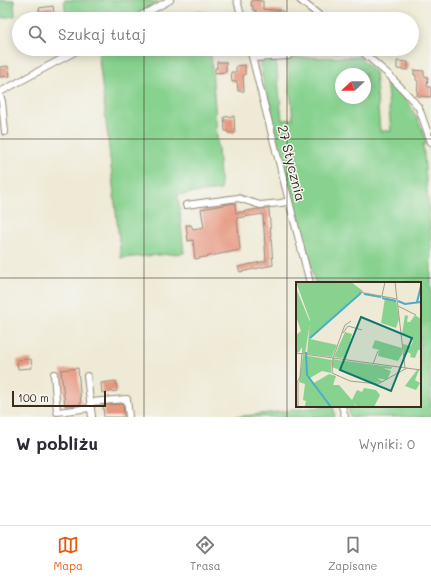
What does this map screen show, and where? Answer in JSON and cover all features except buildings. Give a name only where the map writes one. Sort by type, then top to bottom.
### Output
[{"type":"street","points":[[148,12],[170,0]]},
{"type":"street","points":[[236,0],[240,12]]},
{"type":"street","points":[[300,0],[315,12]]},
{"type":"street","points":[[0,92],[67,56]]},
{"type":"street","points":[[252,58],[288,56]]},
{"type":"street","points":[[367,56],[388,74],[419,108],[431,142]]},
{"type":"street","name":"27 Stycznia","points":[[252,58],[310,282]]},
{"type":"street","points":[[0,96],[2,101],[5,132]]},
{"type":"street","points":[[186,205],[238,198],[260,205],[289,201]]},
{"type":"street","points":[[54,374],[58,415],[91,405],[127,399],[129,417]]},
{"type":"street","points":[[87,376],[92,417]]},
{"type":"street","points":[[342,407],[345,417]]},
{"type":"green space","points":[[0,0],[14,0],[15,12],[12,12],[12,16],[0,18]]},
{"type":"green space","points":[[64,0],[140,0],[159,2],[141,12],[66,12]]},
{"type":"green space","points":[[99,56],[211,56],[221,190],[178,195],[184,253],[121,258]]},
{"type":"green space","points":[[360,57],[371,68],[375,72],[380,131],[391,131],[386,78],[409,103],[422,128],[427,144],[423,144],[431,237],[431,348],[428,349],[431,383],[431,417],[350,417],[348,407],[421,407],[421,282],[315,282],[284,167],[258,59],[276,59],[282,120],[293,119],[287,58]]},
{"type":"green space","points":[[319,407],[333,407],[335,417],[235,417]]}]
